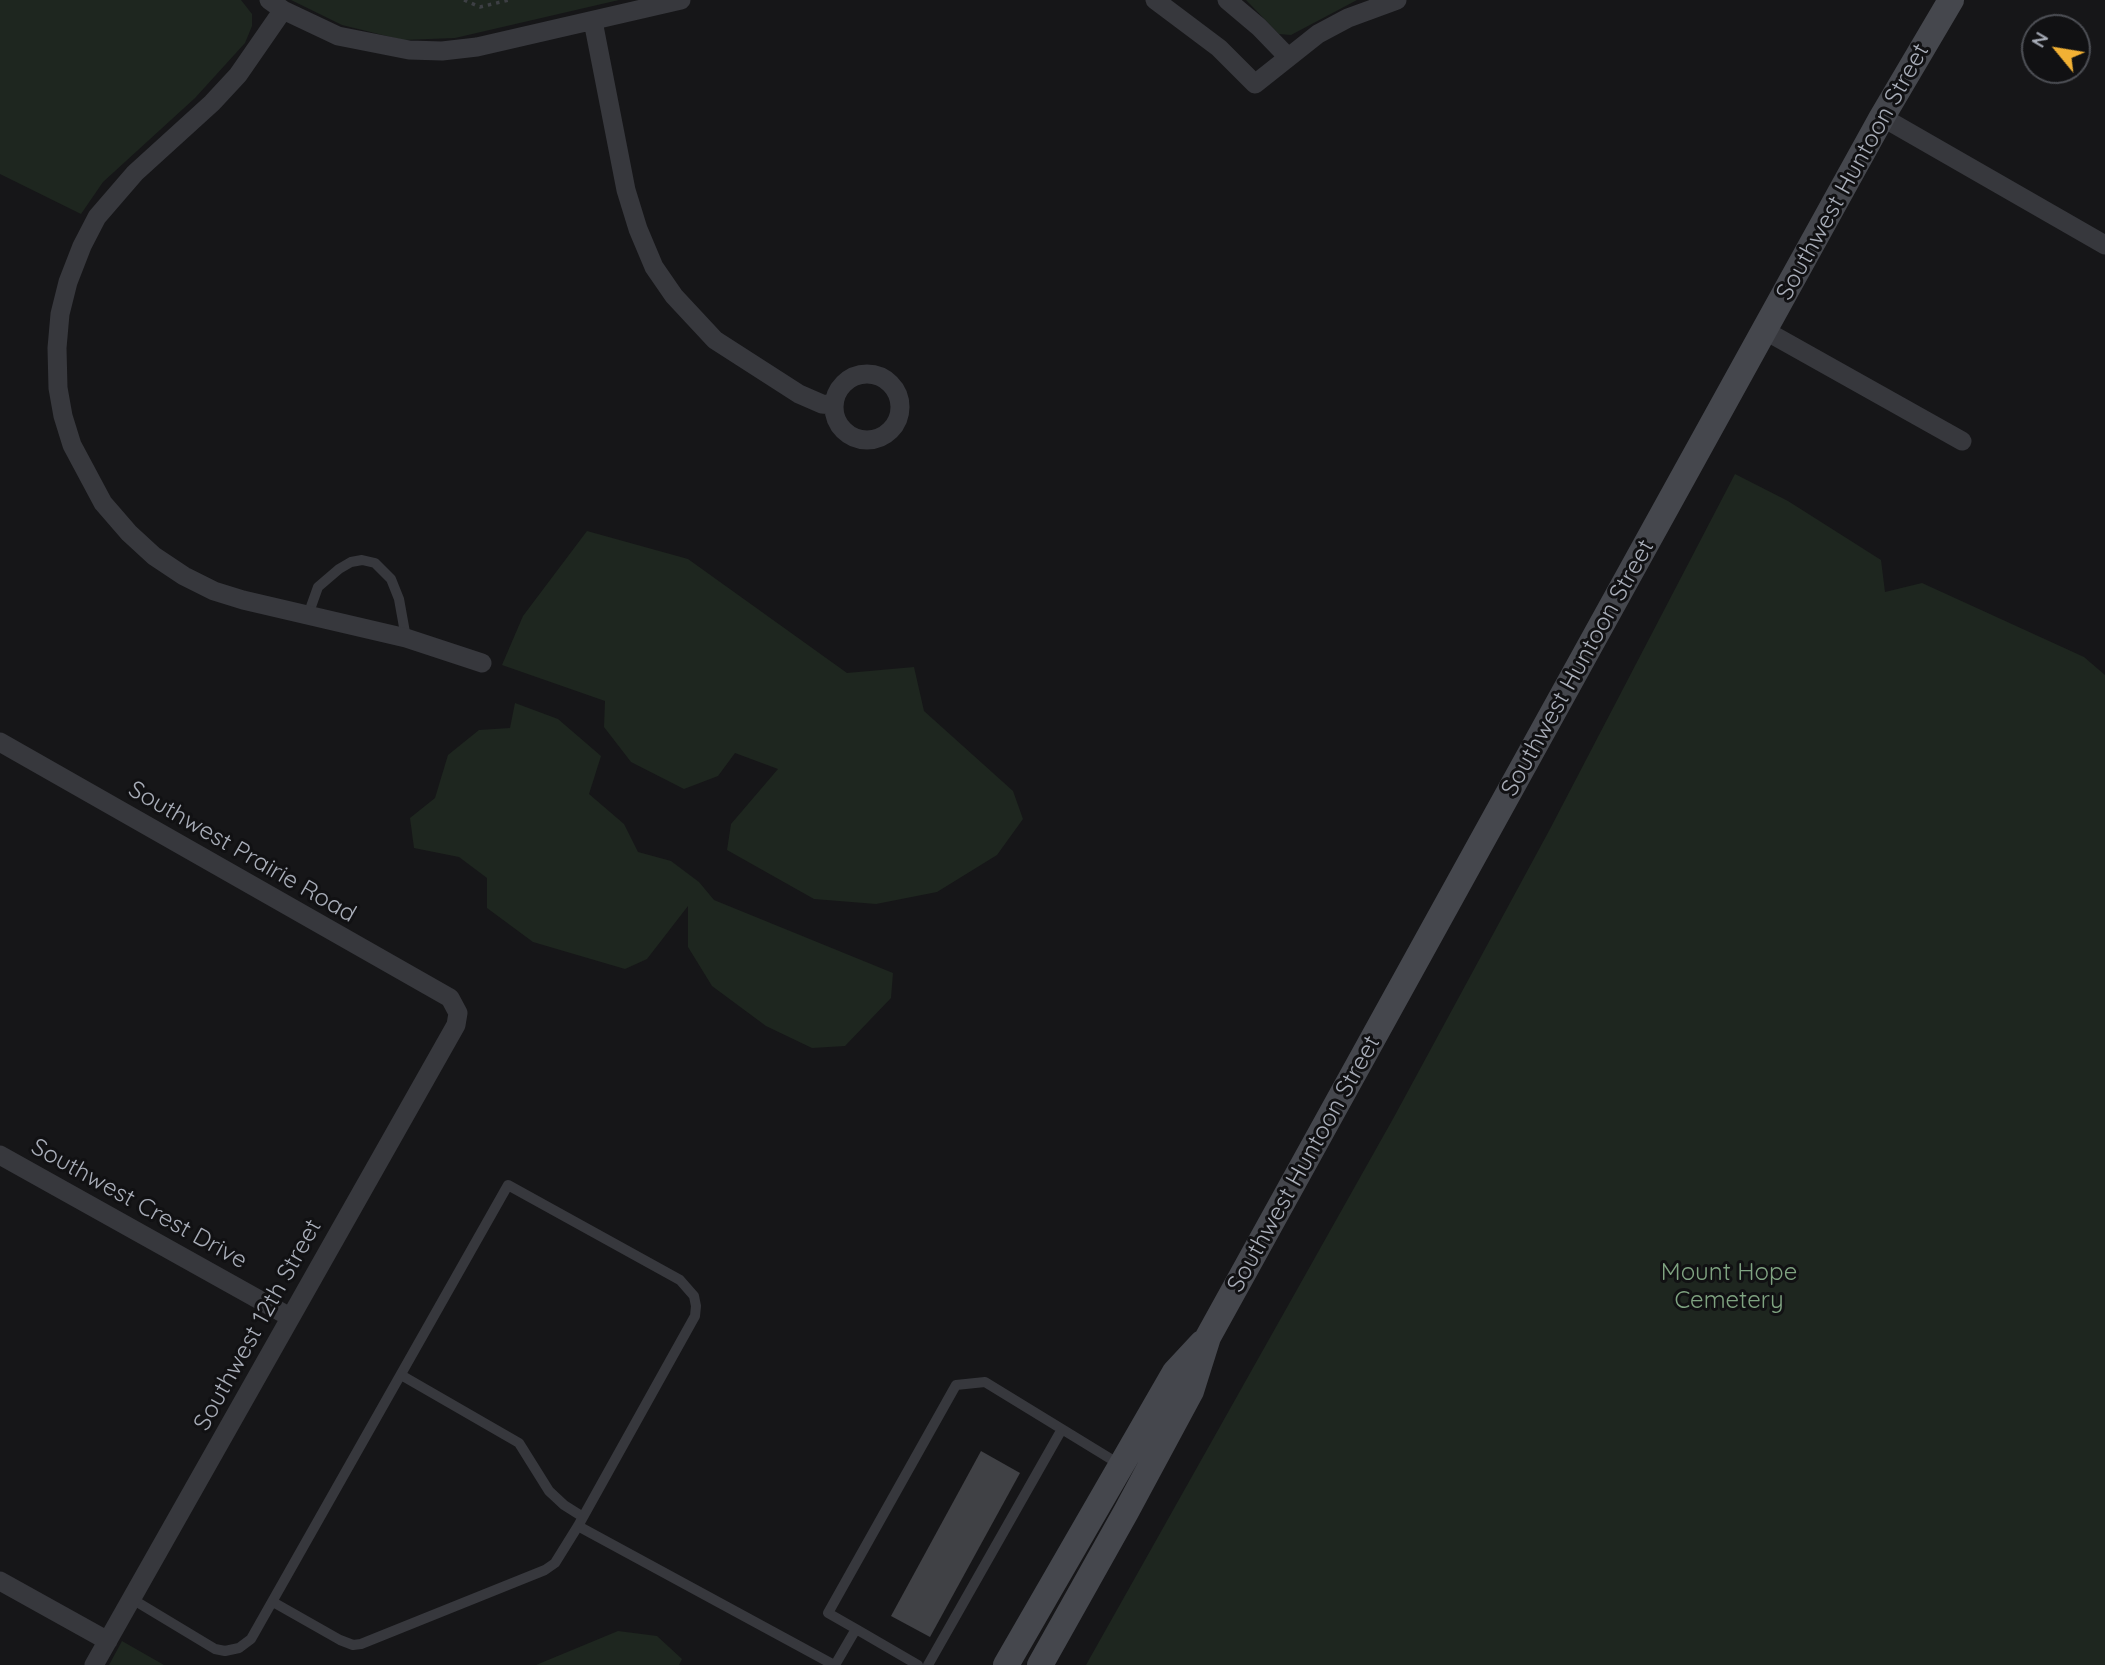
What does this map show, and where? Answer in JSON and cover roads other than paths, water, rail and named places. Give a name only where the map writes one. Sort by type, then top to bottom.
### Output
[{"type":"main road","name":"Southwest Huntoon Street","points":[[1040,1665],[1191,1391],[1208,1337],[1882,117],[1951,0]]},
{"type":"main road","name":"Southwest Huntoon Street","points":[[1006,1665],[1175,1372],[1208,1337]]},
{"type":"street","points":[[482,663],[406,639],[214,591],[184,576],[154,556],[129,533],[103,503],[86,474],[72,445],[63,416],[58,388],[57,348],[60,314],[68,282],[97,217],[135,173],[212,103],[238,75],[276,5],[338,36],[409,50],[431,51],[477,47],[681,0]]},
{"type":"street","points":[[1155,0],[1219,48],[1255,84],[1318,34],[1348,18],[1397,0]]},
{"type":"street","points":[[1227,0],[1259,27],[1288,57]]},
{"type":"street","points":[[593,21],[626,190],[654,267],[674,296],[715,340],[800,394],[822,404],[834,404]]},
{"type":"street","points":[[1882,117],[2105,245]]},
{"type":"street","points":[[1764,330],[1962,441]]},
{"type":"street","name":"Southwest Prairie Road","points":[[0,743],[450,998],[456,1007]]},
{"type":"street","name":"Southwest 12th Street","points":[[94,1665],[456,1025],[456,1007]]},
{"type":"street","name":"Southwest Crest Drive","points":[[0,1155],[290,1317]]},
{"type":"street","points":[[0,1581],[108,1641]]},
{"type":"lane","points":[[307,616],[323,581],[351,562],[362,560],[375,563],[391,579],[399,599],[406,639]]},
{"type":"lane","points":[[132,1599],[215,1649],[225,1651],[239,1648],[251,1639],[508,1185],[685,1284],[694,1296],[695,1316],[561,1556],[545,1570],[353,1645],[273,1602]]},
{"type":"lane","points":[[401,1375],[519,1443],[550,1491],[581,1521],[835,1665],[856,1629]]},
{"type":"lane","points":[[918,1665],[828,1613],[956,1385],[985,1382],[1120,1465]]},
{"type":"lane","points":[[928,1665],[1062,1429]]},
{"type":"park label","name":"Mount Hope Cemetery","points":[[1729,1287]]}]
